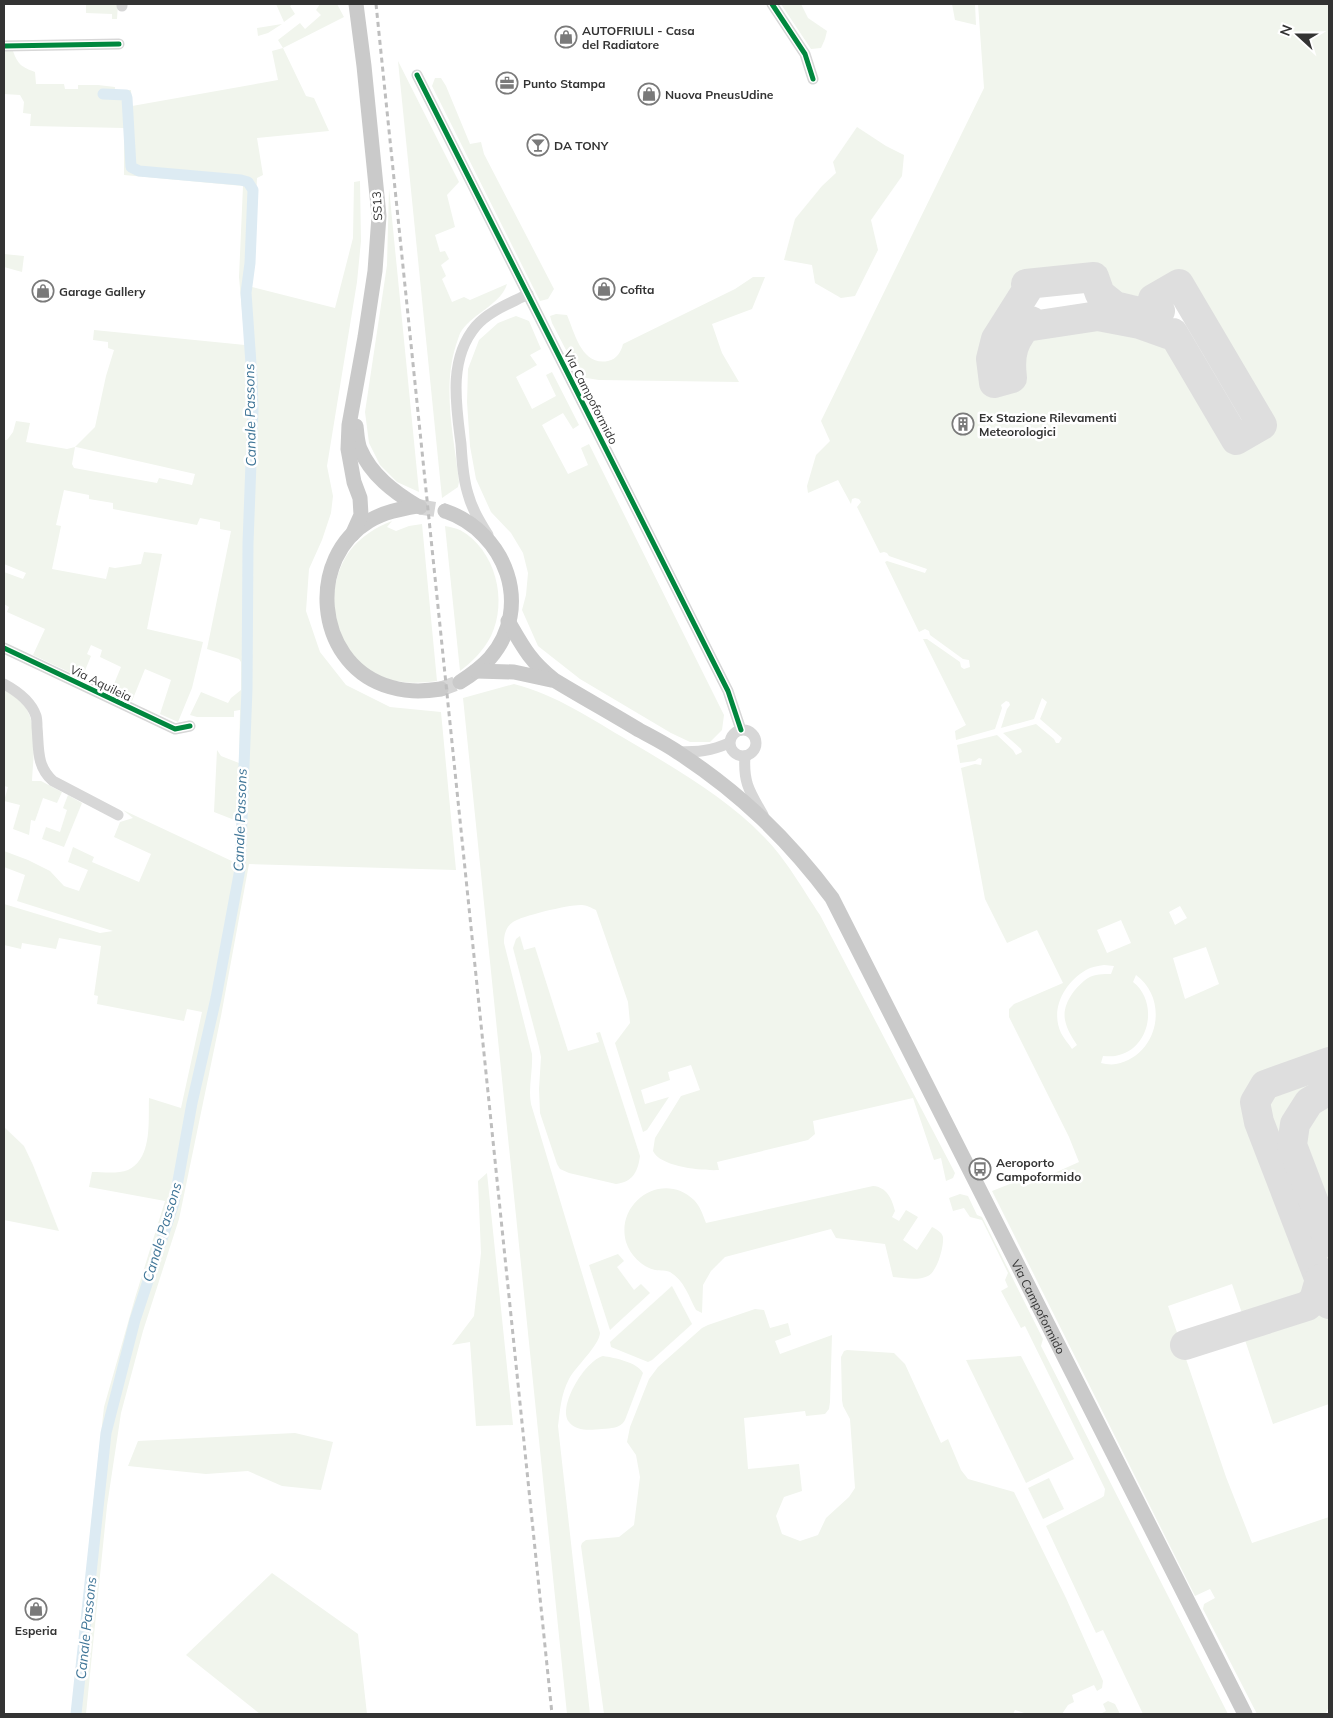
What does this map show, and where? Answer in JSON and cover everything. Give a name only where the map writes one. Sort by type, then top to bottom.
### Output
[{"type":"main road","name":"SS13","points":[[356,4],[364,66],[378,216],[375,271],[366,337],[349,425],[348,449],[354,482],[360,498],[362,515],[331,569],[327,588],[326,608],[331,628],[339,646],[350,662],[365,675],[383,684],[402,690],[421,692],[441,689]]},
{"type":"main road","name":"SS13","points":[[352,408],[359,447],[376,475],[419,507],[389,512],[369,521],[352,535]]},
{"type":"main road","points":[[445,511],[456,514],[476,527],[492,543],[501,557],[509,580],[511,604],[502,640],[491,657],[460,682]]},
{"type":"main road","points":[[508,620],[530,659],[554,680]]},
{"type":"main road","points":[[476,671],[514,672],[554,680]]},
{"type":"main road","name":"Via Campoformido","points":[[554,680],[678,752],[734,794],[766,821],[807,865],[832,898],[1244,1714]]},
{"type":"street","points":[[772,4],[805,54],[813,79]]},
{"type":"street","points":[[4,46],[119,44]]},
{"type":"street","name":"Via Campoformido","points":[[417,75],[728,691],[741,730],[751,732],[756,741],[753,751],[745,756]]},
{"type":"street","points":[[492,543],[473,510],[464,476],[456,405],[457,370],[461,353],[468,337],[486,317],[528,294]]},
{"type":"street","name":"Via Aquileia","points":[[4,648],[175,729],[190,726]]},
{"type":"street","points":[[4,684],[14,689],[25,699],[36,716],[40,765],[44,774],[53,781],[118,814]]},
{"type":"street","points":[[741,730],[732,736],[729,743],[732,752],[745,756],[745,782],[766,821]]},
{"type":"street","points":[[678,752],[701,752],[729,743]]},
{"type":"shaded area","points":[[86,4],[118,4],[117,19],[112,19],[112,14],[86,13]]},
{"type":"shaded area","points":[[276,4],[293,4],[290,6],[295,14],[284,22]]},
{"type":"shaded area","points":[[320,4],[337,4],[344,17],[283,48],[278,40],[300,23],[305,29],[321,15],[316,10]]},
{"type":"shaded area","points":[[781,4],[801,4],[808,18],[827,31],[821,48],[811,49]]},
{"type":"shaded area","points":[[952,4],[975,4],[976,25],[955,20]]},
{"type":"shaded area","points":[[978,4],[1329,4],[1329,1055],[1259,1078],[1245,1103],[1315,1283],[1315,1293],[1312,1299],[1245,1322],[1232,1284],[1168,1306],[1226,1477],[1252,1543],[1329,1517],[1329,1707],[1325,1714],[1257,1714],[1203,1609],[1204,1604],[1215,1598],[1210,1589],[1195,1596],[992,1191],[1020,1180],[1023,1187],[1079,1162],[1069,1137],[1009,1017],[1009,1009],[1014,1004],[1063,983],[1037,930],[1007,943],[985,899],[961,768],[975,764],[981,765],[982,759],[979,758],[975,761],[960,763],[957,745],[997,735],[1016,755],[1022,752],[1021,749],[1003,733],[1036,724],[1054,739],[1056,743],[1059,743],[1062,738],[1040,719],[1047,702],[1042,698],[1034,719],[1001,728],[1010,705],[1006,701],[1001,705],[1002,708],[995,729],[956,740],[955,731],[966,725],[923,639],[927,639],[960,662],[961,667],[964,669],[970,667],[969,660],[963,659],[930,635],[929,631],[925,629],[919,632],[885,562],[925,573],[927,569],[889,556],[887,553],[880,553],[857,507],[861,502],[855,498],[852,499],[851,504],[838,480],[808,493],[807,486],[816,455],[830,441],[821,421],[984,88]],"holes":[[[1094,277],[1100,294],[1115,306],[1152,315],[1160,311],[1153,299],[1179,284],[1261,425],[1236,440],[1173,333],[1168,334],[1140,324],[1098,316],[1032,326],[1031,321],[1020,334],[1014,347],[1012,354],[1012,378],[994,383],[991,359],[996,339],[1027,290],[1026,284]],[[1180,906],[1187,918],[1175,925],[1169,912]],[[1121,920],[1131,943],[1107,953],[1097,930]],[[1206,947],[1219,984],[1185,999],[1173,958]],[[1114,966],[1111,974],[1099,974],[1088,978],[1070,996],[1065,1020],[1077,1045],[1072,1049],[1062,1035],[1058,1024],[1058,1006],[1061,997],[1071,982],[1078,975],[1092,967]],[[1136,975],[1147,986],[1153,998],[1156,1012],[1150,1039],[1142,1050],[1130,1059],[1114,1064],[1101,1063],[1103,1056],[1117,1056],[1130,1050],[1138,1043],[1144,1033],[1148,1011],[1146,1000],[1141,990],[1133,982]]]},
{"type":"shaded area","points":[[282,24],[268,33],[258,36],[257,28]]},
{"type":"shaded area","points":[[283,48],[306,96],[314,98],[329,131],[257,138],[263,175],[257,178],[252,287],[335,308],[353,238],[354,182],[360,181],[361,241],[357,282],[327,466],[333,496],[331,513],[309,569],[306,611],[320,652],[346,685],[390,707],[441,712],[456,870],[249,864],[221,1016],[179,1219],[143,1331],[121,1413],[107,1506],[86,1714],[72,1714],[104,1407],[165,1201],[89,1187],[92,1172],[128,1170],[142,1157],[148,1138],[149,1098],[181,1108],[202,1012],[187,1009],[184,1021],[97,1004],[98,996],[94,995],[101,946],[59,938],[56,949],[22,943],[21,949],[4,945],[4,904],[100,933],[113,931],[17,901],[25,875],[4,867],[4,851],[50,871],[64,886],[79,891],[88,870],[68,862],[73,847],[94,857],[92,862],[139,882],[151,854],[114,837],[120,822],[133,818],[123,810],[236,863],[237,821],[214,812],[217,750],[221,756],[239,763],[240,710],[234,711],[234,717],[197,717],[190,715],[201,692],[228,703],[241,690],[241,662],[239,659],[207,649],[231,531],[220,529],[220,522],[200,518],[197,525],[113,509],[113,503],[89,499],[89,495],[64,490],[56,525],[61,526],[52,569],[106,579],[109,567],[115,568],[141,564],[144,552],[162,554],[147,629],[203,642],[192,688],[178,722],[160,714],[171,680],[145,669],[132,701],[111,691],[121,667],[100,657],[102,650],[91,645],[87,654],[91,656],[82,678],[33,655],[45,629],[7,612],[9,607],[4,604],[4,572],[23,579],[26,573],[4,564],[4,440],[7,440],[13,432],[16,421],[30,423],[26,442],[67,449],[75,447],[95,427],[106,376],[114,350],[108,348],[108,342],[93,340],[94,330],[245,345],[239,277],[243,186],[124,175],[124,128],[30,126],[31,114],[23,113],[24,102],[20,95],[4,94],[4,51],[13,51],[21,65],[35,72],[36,84],[64,84],[65,89],[78,89],[78,85],[98,85],[115,87],[115,91],[131,90],[132,106],[278,80],[272,51]],"holes":[[[75,447],[195,474],[192,485],[159,478],[157,483],[74,468],[72,464]]]},
{"type":"shaded area","points":[[398,61],[459,182],[447,195],[455,227],[435,235],[440,252],[445,251],[449,259],[441,265],[446,276],[442,279],[452,302],[464,297],[470,300],[507,284],[499,297],[473,318],[459,335],[452,362],[449,396],[459,482],[458,487],[442,498]]},
{"type":"shaded area","points":[[435,78],[441,78],[446,86],[470,144],[481,142],[484,154],[554,289],[548,299],[540,301],[432,86]]},
{"type":"shaded area","points":[[857,127],[904,155],[902,176],[871,220],[878,250],[855,296],[841,298],[815,283],[812,265],[784,260],[795,219],[822,186],[836,173],[833,162]]},
{"type":"shaded area","points":[[389,188],[419,492],[397,482],[380,465],[369,443],[365,412],[387,265]]},
{"type":"shaded area","points":[[4,254],[24,256],[22,272],[4,267]]},
{"type":"shaded area","points":[[753,277],[765,277],[752,309],[712,324],[722,353],[739,382],[599,380],[580,377],[550,316],[556,314],[567,315],[577,339],[586,354],[592,359],[608,361],[618,355],[623,344],[735,289]]},
{"type":"shaded area","points":[[516,316],[529,321],[541,349],[530,355],[537,365],[516,377],[532,409],[556,396],[546,375],[552,372],[579,425],[573,429],[563,413],[542,425],[568,474],[588,465],[581,448],[589,444],[724,715],[722,730],[710,742],[690,742],[671,733],[580,679],[538,646],[522,610],[526,595],[528,573],[523,553],[511,533],[491,512],[476,479],[470,446],[467,402],[468,369],[479,340],[498,323]]},
{"type":"shaded area","points":[[392,521],[387,527],[396,531],[422,524],[437,681],[419,683],[400,682],[388,679],[370,670],[356,658],[345,643],[338,625],[334,607],[335,588],[340,569],[349,552],[363,537],[374,529]]},
{"type":"shaded area","points":[[445,526],[460,530],[482,550],[490,563],[498,592],[496,622],[491,636],[485,646],[460,671]]},
{"type":"shaded area","points":[[514,684],[545,694],[573,708],[683,773],[718,797],[750,823],[772,846],[820,915],[955,1173],[953,1178],[946,1181],[941,1158],[934,1160],[913,1098],[813,1121],[815,1134],[808,1140],[717,1162],[719,1170],[693,1169],[664,1161],[653,1151],[655,1138],[681,1096],[700,1090],[691,1065],[668,1072],[670,1080],[641,1090],[645,1104],[669,1097],[647,1130],[643,1132],[615,1043],[630,1023],[628,1002],[596,910],[584,905],[568,906],[526,917],[513,922],[507,928],[504,943],[532,1054],[531,1104],[600,1333],[596,1344],[572,1374],[566,1385],[561,1402],[558,1426],[590,1714],[567,1714],[463,698]]},
{"type":"shaded area","points":[[4,688],[20,700],[30,718],[34,739],[32,781],[41,781],[62,792],[57,803],[43,798],[35,821],[31,820],[29,835],[13,829],[20,805],[4,801],[8,787],[4,786]]},
{"type":"shaded area","points":[[68,795],[82,803],[64,847],[42,839],[46,827],[60,832],[67,810],[63,808]]},
{"type":"shaded area","points":[[520,936],[524,950],[535,947],[568,1051],[599,1042],[596,1033],[600,1032],[640,1156],[634,1175],[627,1181],[616,1184],[569,1173],[560,1169],[557,1164],[540,1113],[541,1057],[513,948],[516,939]]},
{"type":"shaded area","points":[[1329,1069],[1329,1285],[1265,1115],[1265,1098],[1277,1087]]},
{"type":"shaded area","points":[[4,1127],[24,1146],[59,1231],[4,1220]]},
{"type":"shaded area","points":[[487,1173],[513,1425],[476,1426],[470,1342],[452,1345],[474,1316],[481,1253],[478,1181]]},
{"type":"shaded area","points":[[873,1186],[885,1191],[890,1198],[895,1211],[892,1217],[899,1221],[906,1210],[918,1217],[903,1240],[917,1250],[932,1227],[942,1235],[943,1241],[939,1259],[934,1270],[928,1276],[915,1279],[893,1277],[885,1244],[836,1238],[831,1229],[725,1257],[711,1271],[703,1285],[702,1313],[696,1310],[686,1289],[675,1275],[668,1271],[655,1270],[641,1263],[630,1251],[626,1242],[624,1227],[628,1214],[635,1203],[644,1195],[656,1190],[669,1188],[682,1192],[696,1202],[706,1223]]},
{"type":"shaded area","points":[[960,1194],[968,1196],[977,1215],[982,1217],[1043,1339],[1041,1346],[1228,1714],[1143,1714],[1103,1630],[1096,1633],[1046,1526],[1101,1498],[1104,1496],[1105,1489],[1025,1326],[1021,1328],[1001,1291],[1008,1287],[1005,1280],[1008,1273],[982,1220],[970,1217],[964,1208],[953,1211],[949,1198]]},
{"type":"shaded area","points":[[618,1254],[624,1261],[617,1267],[634,1290],[641,1284],[650,1293],[610,1330],[589,1265]]},
{"type":"shaded area","points":[[672,1286],[692,1324],[648,1362],[611,1347],[610,1342]]},
{"type":"shaded area","points":[[1317,1305],[1324,1308],[1329,1318],[1329,1404],[1273,1424],[1242,1331]]},
{"type":"shaded area","points":[[755,1309],[764,1310],[770,1328],[788,1323],[791,1335],[775,1341],[780,1354],[832,1335],[830,1402],[829,1409],[825,1414],[806,1416],[805,1411],[744,1418],[748,1469],[799,1464],[802,1491],[784,1497],[776,1516],[782,1534],[800,1541],[818,1535],[826,1518],[849,1497],[855,1488],[850,1419],[842,1400],[841,1357],[844,1351],[894,1353],[905,1364],[941,1443],[948,1439],[961,1470],[968,1479],[1014,1492],[1066,1598],[1103,1681],[1102,1688],[1097,1691],[1094,1685],[1072,1695],[1074,1702],[1068,1705],[1062,1714],[1027,1714],[1015,1710],[1013,1714],[604,1714],[582,1543],[586,1540],[619,1537],[634,1525],[640,1477],[636,1455],[627,1442],[630,1427],[649,1379],[658,1367],[702,1328]]},
{"type":"shaded area","points":[[603,1356],[631,1363],[643,1373],[625,1420],[621,1425],[615,1428],[580,1429],[569,1422],[566,1415],[570,1395],[582,1374],[596,1359]]},
{"type":"shaded area","points":[[1021,1356],[1074,1459],[1026,1483],[966,1360]]},
{"type":"shaded area","points":[[295,1433],[333,1442],[321,1490],[282,1486],[248,1471],[206,1474],[128,1466],[138,1441]]},
{"type":"shaded area","points":[[1049,1478],[1064,1509],[1043,1519],[1028,1488]]},
{"type":"shaded area","points":[[272,1573],[358,1634],[367,1714],[260,1714],[186,1655]]},
{"type":"shaded area","points":[[1108,1701],[1115,1704],[1120,1714],[1100,1714],[1106,1711],[1103,1704]]},
{"type":"waterway","name":"Canale Passons","points":[[76,1714],[106,1433],[135,1320],[174,1203],[192,1103],[216,998],[240,869],[247,689],[248,543],[253,410],[246,293],[250,263],[253,190],[248,182],[241,180],[139,171],[131,167],[126,95],[103,94]]},
{"type":"taxiway","points":[[1094,277],[1100,294],[1115,306],[1152,315],[1160,311],[1153,299],[1179,284],[1262,425],[1236,440],[1173,333],[1168,334],[1140,324],[1098,316],[1032,326],[1031,321],[1016,341],[1011,361],[1012,378],[994,383],[991,359],[996,339],[1027,290],[1026,284],[1094,277]]},
{"type":"taxiway","points":[[1329,1062],[1265,1085],[1255,1102],[1259,1122],[1329,1304]]},
{"type":"taxiway","points":[[1329,1090],[1309,1102],[1295,1124],[1292,1145],[1329,1242]]},
{"type":"taxiway","points":[[1185,1345],[1307,1306],[1314,1300],[1320,1279]]},
{"type":"tunnel","points":[[420,507],[445,511]]},
{"type":"tunnel","points":[[441,689],[460,682]]},
{"type":"railway","points":[[376,4],[552,1714]]},
{"type":"cycle path","points":[[772,4],[805,54],[813,79]]},
{"type":"cycle path","points":[[4,46],[119,44]]},
{"type":"cycle path","points":[[417,75],[728,691],[741,730]]},
{"type":"cycle path","points":[[4,648],[175,729],[190,726]]},
{"type":"place","name":"AUTOFRIULI - Casa del Radiatore","points":[[566,37]]},
{"type":"place","name":"Punto Stampa","points":[[507,83]]},
{"type":"place","name":"Nuova PneusUdine","points":[[649,94]]},
{"type":"place","name":"DA TONY","points":[[538,145]]},
{"type":"place","name":"Cofita","points":[[604,289]]},
{"type":"place","name":"Garage Gallery","points":[[43,291]]},
{"type":"place","name":"Ex Stazione Rilevamenti Meteorologici","points":[[963,424]]},
{"type":"place","name":"Aeroporto Campoformido","points":[[980,1169]]},
{"type":"place","name":"Esperia","points":[[36,1609]]}]
